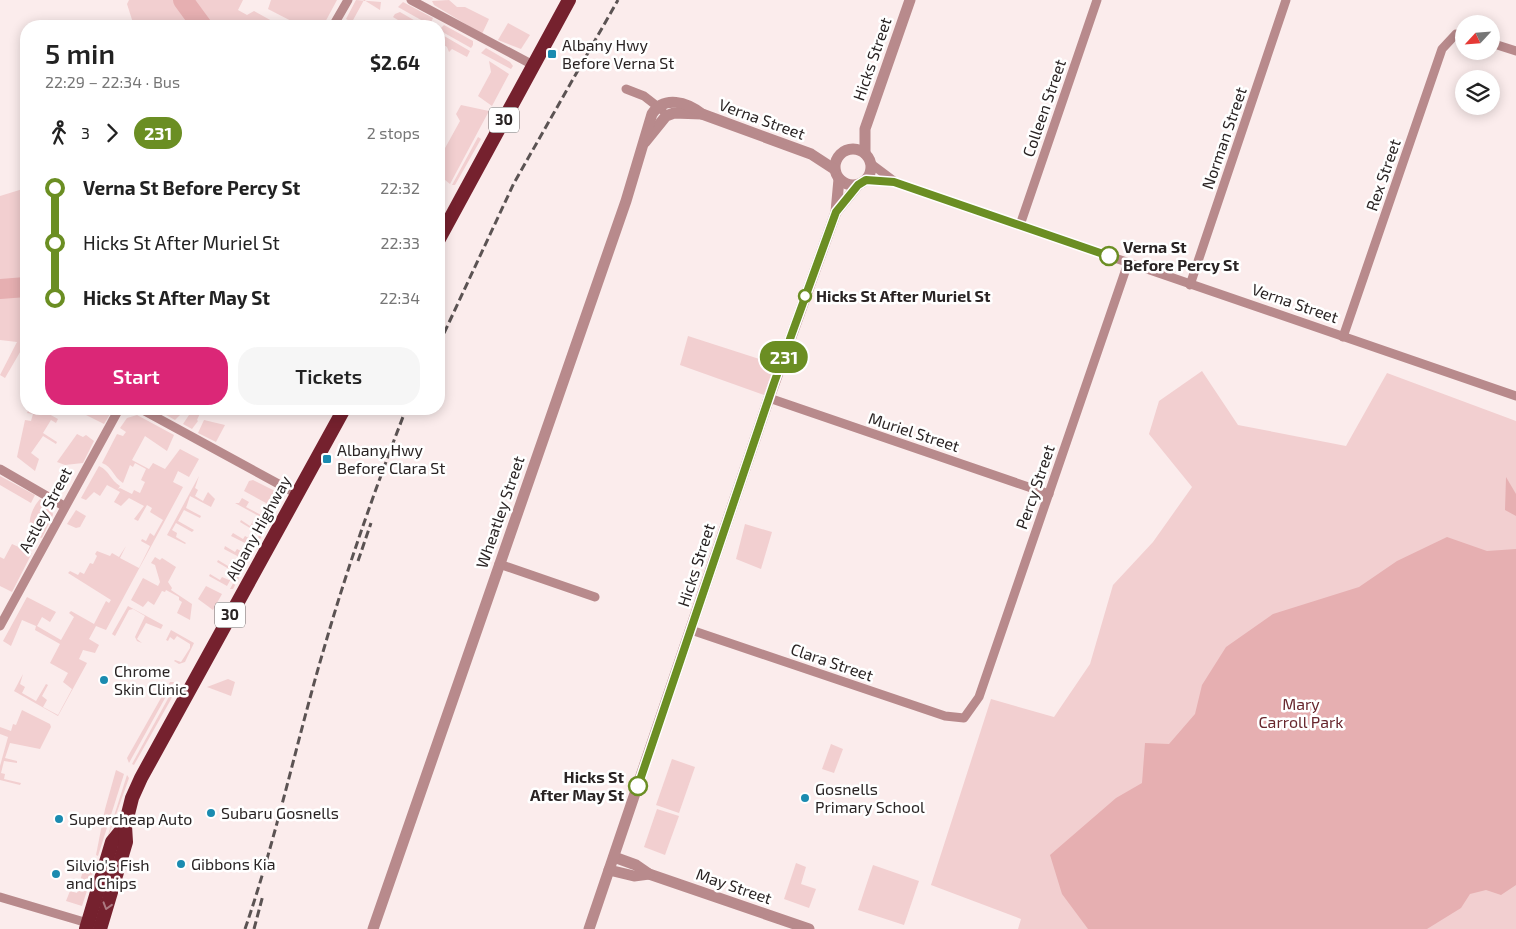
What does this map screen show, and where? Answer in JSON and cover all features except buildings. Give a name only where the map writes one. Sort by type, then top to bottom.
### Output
[{"type":"highway","name":"30","points":[[445,228],[569,0]]},
{"type":"highway","name":"Albany Highway","points":[[94,927],[112,842],[125,826],[132,798],[141,778],[341,415]]},
{"type":"street","points":[[336,20],[348,0]]},
{"type":"street","points":[[411,0],[533,65]]},
{"type":"street","name":"Hicks Street","points":[[846,151],[865,129],[910,0]]},
{"type":"street","name":"Colleen Street","points":[[1020,226],[1097,0]]},
{"type":"street","name":"Norman Street","points":[[1190,285],[1286,0]]},
{"type":"street","name":"Rex Street","points":[[1343,337],[1442,49],[1455,35]]},
{"type":"street","points":[[1500,46],[1516,51]]},
{"type":"street","points":[[626,90],[644,96],[668,115],[660,121],[646,142]]},
{"type":"street","name":"Verna Street","points":[[657,106],[665,102],[677,102],[693,107],[702,114],[811,154],[837,174]]},
{"type":"street","name":"Wheatley Street","points":[[374,929],[646,142],[646,130],[657,106]]},
{"type":"street","name":"Verna Street","points":[[668,115],[674,113],[702,114]]},
{"type":"street","name":"Hicks Street","points":[[865,129],[868,158]]},
{"type":"street","points":[[846,151],[868,158],[870,175],[862,183],[848,185],[837,174],[836,160],[846,151]]},
{"type":"street","name":"Verna Street","points":[[811,154],[846,151]]},
{"type":"street","name":"Verna Street","points":[[868,158],[894,182]]},
{"type":"street","name":"Hicks Street","points":[[589,929],[692,630],[769,398],[836,212],[837,174]]},
{"type":"street","name":"Verna Street","points":[[862,183],[894,182],[1516,396]]},
{"type":"street","name":"Hicks Street","points":[[836,212],[862,183]]},
{"type":"street","name":"Percy Street","points":[[964,718],[979,697],[1128,263]]},
{"type":"street","name":"Muriel Street","points":[[769,398],[1049,494]]},
{"type":"street","name":"Astley Street","points":[[0,626],[115,415]]},
{"type":"street","points":[[152,415],[297,494]]},
{"type":"street","points":[[0,469],[64,506]]},
{"type":"street","points":[[499,564],[595,597]]},
{"type":"street","name":"Clara Street","points":[[692,630],[945,716],[964,718]]},
{"type":"street","name":"May Street","points":[[614,857],[636,865],[649,874],[809,929]]},
{"type":"street","name":"May Street","points":[[609,870],[634,876],[649,874]]},
{"type":"street","points":[[0,897],[94,927]]},
{"type":"green space","points":[[129,0],[243,0],[238,10],[247,15],[254,11],[270,20],[132,20],[127,4]]},
{"type":"green space","points":[[271,0],[337,0],[326,20],[289,20],[268,9]]},
{"type":"green space","points":[[356,0],[364,1],[353,20],[346,19]]},
{"type":"green space","points":[[449,0],[457,7],[465,7],[489,19],[482,34],[434,5],[432,1]]},
{"type":"green space","points":[[365,1],[381,2],[380,10]]},
{"type":"green space","points":[[403,2],[433,18],[432,20],[421,20],[398,7]]},
{"type":"green space","points":[[400,12],[414,20],[398,20],[393,17]]},
{"type":"green space","points":[[508,23],[530,35],[521,49],[498,40]]},
{"type":"green space","points":[[445,26],[473,41],[471,48],[445,33]]},
{"type":"green space","points":[[445,36],[470,51],[467,57],[452,49],[449,52],[445,46]]},
{"type":"green space","points":[[486,48],[510,62],[513,66],[511,69],[481,53]]},
{"type":"green space","points":[[489,61],[509,74],[492,106],[478,96],[491,72]]},
{"type":"green space","points":[[461,105],[489,111],[450,184],[445,180],[445,148],[460,121],[456,114]]},
{"type":"green space","points":[[478,137],[481,139],[455,185],[452,185]]},
{"type":"green space","points":[[20,190],[20,352],[5,378],[0,375],[17,342],[0,340],[0,196]]},
{"type":"green space","points":[[688,336],[775,364],[764,395],[680,365]]},
{"type":"green space","name":"Mary Carroll Park","points":[[1202,371],[1238,425],[1346,446],[1387,373],[1516,421],[1516,929],[1018,929],[1021,919],[931,885],[991,699],[1054,717],[1090,664],[1113,585],[1153,542],[1192,487],[1149,434],[1159,401]]},
{"type":"green space","points":[[33,415],[51,415],[58,419],[56,423],[51,420],[43,433],[57,442],[56,444],[43,436],[31,453],[39,459],[35,471],[17,457],[25,420],[31,421]]},
{"type":"green space","points":[[86,415],[109,415],[104,424]]},
{"type":"green space","points":[[137,415],[174,435],[167,451],[145,436],[132,460],[149,469],[153,463],[165,469],[180,449],[199,459],[189,477],[178,471],[173,482],[183,487],[106,630],[96,626],[89,639],[99,645],[95,653],[83,650],[79,659],[87,663],[58,716],[14,691],[23,674],[20,684],[25,687],[22,693],[36,701],[46,684],[48,685],[42,696],[47,700],[43,707],[58,715],[72,689],[63,682],[68,673],[50,663],[60,644],[35,630],[36,626],[22,620],[11,646],[3,641],[27,597],[56,612],[50,622],[42,617],[37,626],[61,640],[74,617],[69,613],[71,611],[94,624],[106,601],[109,603],[111,600],[68,573],[70,571],[78,575],[80,572],[84,574],[90,563],[93,564],[97,551],[110,556],[112,553],[119,557],[126,546],[120,558],[139,568],[150,546],[141,541],[142,539],[146,541],[150,533],[154,536],[163,520],[150,512],[152,508],[147,505],[138,521],[134,519],[144,506],[129,498],[121,506],[114,502],[120,492],[107,485],[100,496],[94,492],[86,500],[81,498],[99,466],[106,470],[120,486],[118,489],[120,488],[132,494],[134,490],[140,493],[145,482],[141,480],[146,469],[135,463],[133,467],[130,465],[123,483],[109,467],[102,463],[117,434],[123,436],[126,432],[120,428],[127,418]]},
{"type":"green space","points":[[166,415],[180,415],[175,420]]},
{"type":"green space","points":[[189,415],[199,415],[198,421],[192,429],[183,424]]},
{"type":"green space","points":[[204,420],[225,425],[216,442],[198,433]]},
{"type":"green space","points":[[77,434],[83,437],[86,435],[94,441],[83,463],[65,465],[57,462]]},
{"type":"green space","points":[[0,476],[35,495],[31,503],[0,485]]},
{"type":"green space","points":[[199,476],[195,488],[198,490],[195,496],[203,501],[208,492],[215,499],[211,507],[190,496],[186,508],[201,516],[200,518],[184,510],[178,521],[194,530],[192,532],[176,523],[172,530],[177,533],[176,537],[185,544],[167,535]]},
{"type":"green space","points":[[253,480],[275,491],[272,506],[264,519],[235,503],[239,503],[242,498],[249,502],[246,507],[261,515],[264,513],[266,503],[244,491],[249,481]]},
{"type":"green space","points":[[279,495],[278,506],[233,589],[230,589],[275,506]]},
{"type":"green space","points":[[40,499],[51,505],[53,515],[42,538],[32,531],[30,526],[33,509]]},
{"type":"green space","points":[[76,510],[86,516],[80,527],[76,528],[67,524]]},
{"type":"green space","points":[[241,520],[250,526],[253,521],[260,526],[227,586],[209,576],[210,574],[220,580],[222,577],[229,580],[234,572],[217,562],[218,560],[228,566],[230,563],[236,566],[241,558],[224,549],[225,546],[235,552],[237,549],[243,552],[247,544],[231,536],[233,533],[243,539],[245,536],[251,539],[255,531],[240,522]]},
{"type":"green space","points":[[745,524],[772,532],[761,569],[736,559]]},
{"type":"green space","points":[[12,544],[32,553],[12,592],[0,586],[0,557],[4,559]]},
{"type":"green space","points":[[155,557],[160,560],[162,558],[176,567],[168,582],[172,588],[171,590],[192,604],[190,620],[177,613],[182,602],[179,600],[179,597],[166,590],[165,592],[162,591],[154,605],[148,601],[143,607],[131,600],[143,578],[158,586],[160,582],[155,565],[151,563]]},
{"type":"green space","points":[[206,586],[222,594],[213,610],[198,599]]},
{"type":"green space","points":[[128,606],[163,625],[161,629],[146,623],[137,639],[142,643],[137,641],[135,637],[145,616],[133,609],[129,610],[115,636],[112,634]]},
{"type":"green space","points":[[171,630],[194,643],[185,662],[179,664],[174,661],[181,662],[190,648],[190,644],[177,636],[174,640],[170,637],[168,641],[166,640]]},
{"type":"green space","points":[[228,679],[235,682],[231,696],[207,687]]},
{"type":"green space","points":[[170,682],[174,682],[129,763],[127,758]]},
{"type":"green space","points":[[176,684],[179,685],[134,765],[132,764]]},
{"type":"green space","points":[[22,710],[50,724],[51,727],[40,749],[10,743],[5,758],[17,761],[17,763],[4,761],[1,773],[5,774],[4,779],[21,783],[20,785],[0,780],[0,766],[8,737],[0,734],[0,727],[11,731],[13,724],[16,725]]},
{"type":"green space","points":[[831,744],[843,749],[834,773],[822,769]]},
{"type":"green space","points":[[672,759],[695,767],[679,813],[656,805]]},
{"type":"green space","points":[[116,770],[124,774],[98,856],[96,855],[105,809]]},
{"type":"green space","points":[[127,775],[129,778],[101,857]]},
{"type":"green space","points":[[657,809],[679,816],[665,855],[644,847]]},
{"type":"green space","points":[[796,863],[806,867],[801,884],[816,889],[809,908],[784,899]]},
{"type":"green space","points":[[873,865],[919,881],[904,925],[858,910]]},
{"type":"green space","points":[[84,866],[95,866],[82,906],[66,901],[70,891],[77,893]]},
{"type":"shaded area","points":[[1506,477],[1516,494],[1516,516],[1505,510]]},
{"type":"shaded area","points":[[1447,537],[1487,551],[1516,549],[1516,885],[1501,895],[1486,890],[1470,894],[1461,908],[1427,929],[1088,929],[1062,894],[1050,855],[1116,798],[1142,783],[1145,743],[1169,744],[1195,714],[1202,685],[1226,647],[1273,614],[1359,587],[1397,561]]},
{"type":"waterway","points":[[183,0],[198,20]]},
{"type":"waterway","points":[[0,289],[20,287]]},
{"type":"railway","points":[[445,331],[514,183],[618,0]]},
{"type":"railway","points":[[245,929],[267,859],[315,680],[343,585],[404,415]]},
{"type":"railway","points":[[358,561],[371,523]]},
{"type":"railway","points":[[254,929],[263,895]]},
{"type":"bus line","name":"231","points":[[638,786],[800,310],[836,212],[858,185],[866,180],[894,182],[1109,256]]},
{"type":"place","name":"Albany Hwy Before Verna St","points":[[552,54]]},
{"type":"place","name":"Verna St Before Percy St","points":[[1109,256]]},
{"type":"place","name":"Hicks St After Muriel St","points":[[805,296]]},
{"type":"place","name":"Albany Hwy Before Clara St","points":[[327,459]]},
{"type":"place","name":"Chrome Skin Clinic","points":[[104,680]]},
{"type":"place","name":"Hicks St After May St","points":[[638,786]]},
{"type":"place","name":"Gosnells Primary School","points":[[805,798]]},
{"type":"place","name":"Subaru Gosnells","points":[[211,813]]},
{"type":"place","name":"Supercheap Auto","points":[[59,819]]},
{"type":"place","name":"Gibbons Kia","points":[[181,864]]},
{"type":"place","name":"Silvio's Fish and Chips","points":[[56,874]]}]
